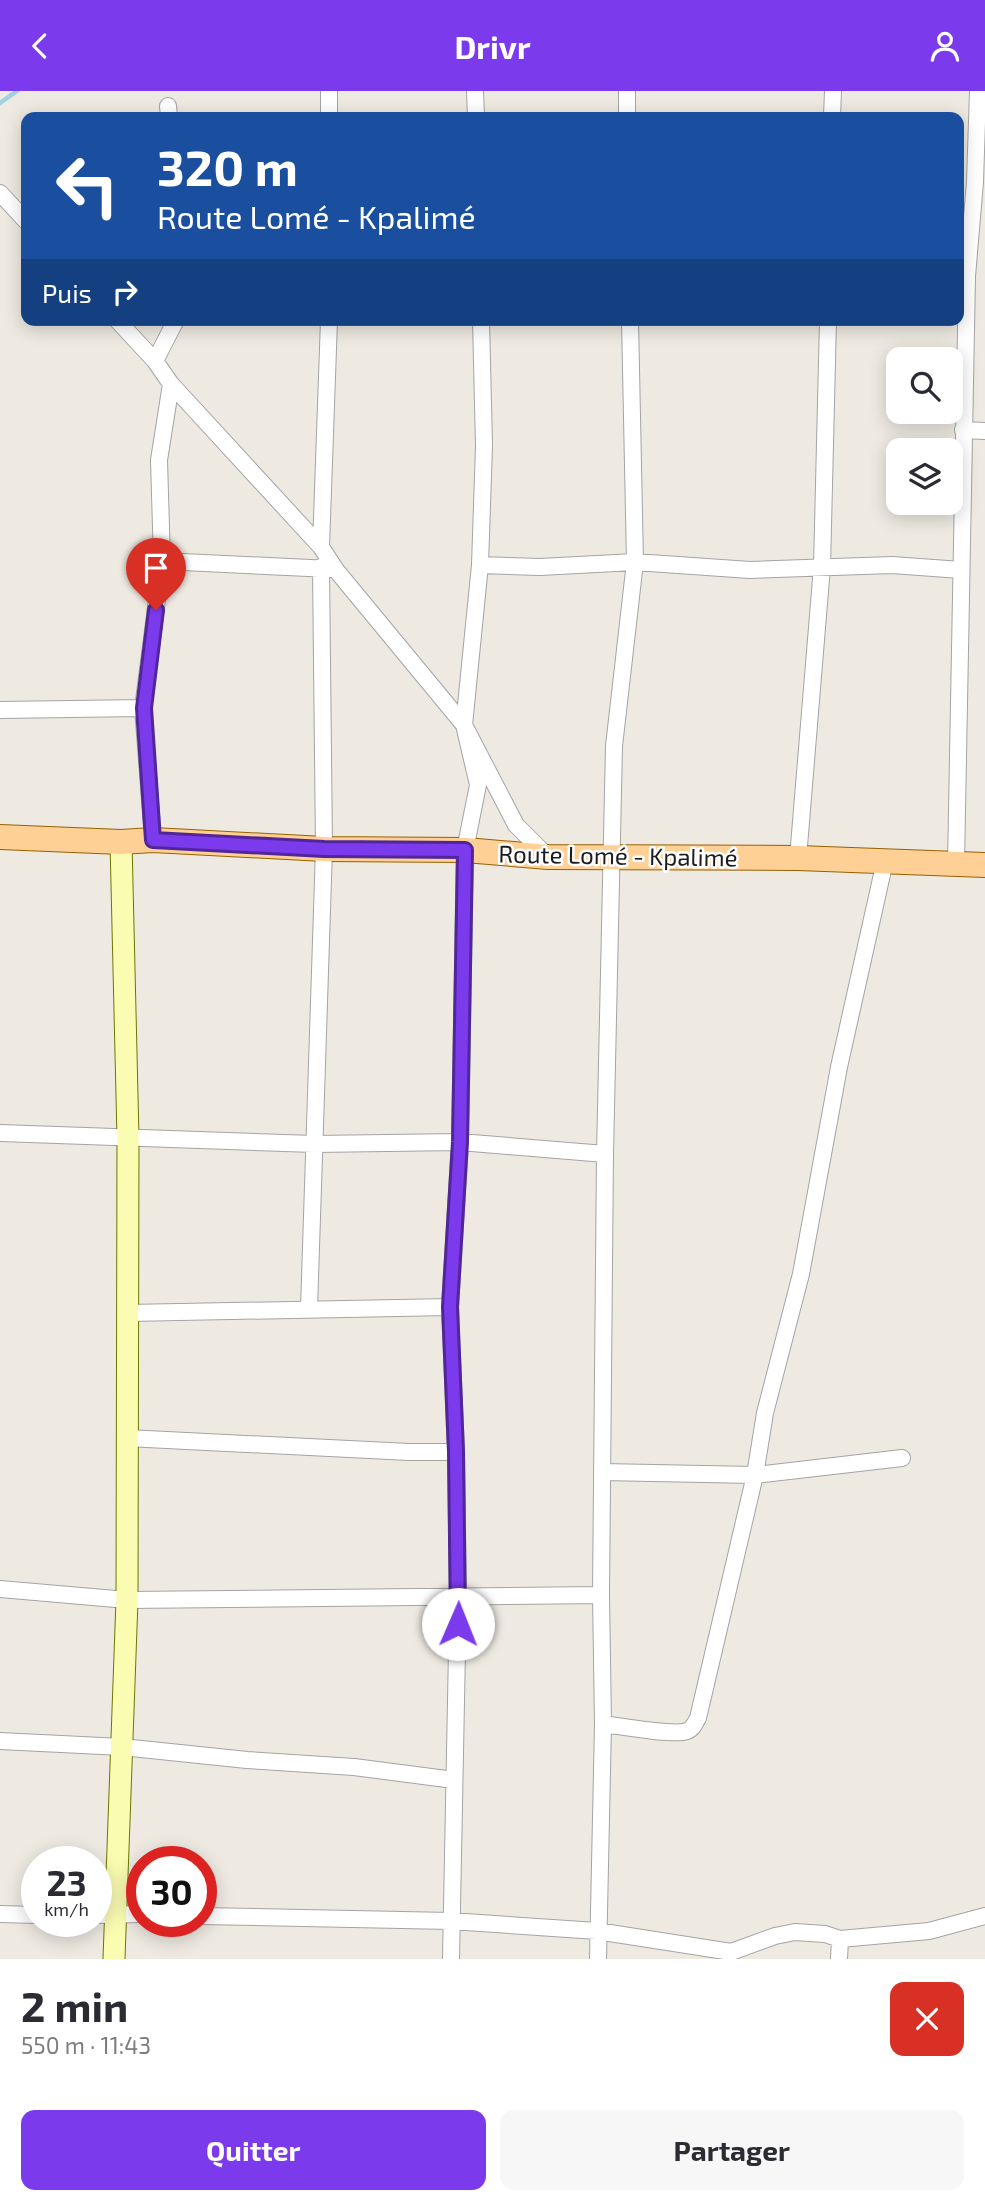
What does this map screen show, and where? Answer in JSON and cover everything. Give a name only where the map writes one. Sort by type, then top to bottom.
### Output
[{"type":"main road","name":"Route Lomé - Kpalimé","points":[[0,837],[121,842],[153,840],[324,849],[465,850],[548,856],[798,858],[985,865]]},
{"type":"street","points":[[329,91],[329,112]]},
{"type":"street","points":[[475,91],[476,112]]},
{"type":"street","points":[[626,91],[627,112]]},
{"type":"street","points":[[832,112],[833,91]]},
{"type":"street","points":[[956,864],[967,276],[975,181],[978,91]]},
{"type":"street","points":[[0,193],[21,216]]},
{"type":"street","points":[[967,276],[985,277]]},
{"type":"street","points":[[123,326],[156,361],[171,384],[321,547]]},
{"type":"street","points":[[156,361],[173,326]]},
{"type":"street","points":[[309,1310],[324,849],[328,568],[321,547],[329,326]]},
{"type":"street","points":[[450,1959],[458,1598],[450,1307],[460,1142],[465,850],[478,785],[464,725],[480,565],[484,446],[481,326]]},
{"type":"street","points":[[598,1959],[603,1724],[601,1595],[605,1154],[614,745],[635,562],[630,326]]},
{"type":"street","points":[[798,858],[822,567],[828,326]]},
{"type":"street","points":[[153,840],[144,708],[162,561],[159,460],[171,384]]},
{"type":"street","points":[[963,430],[985,431]]},
{"type":"street","points":[[162,561],[328,568],[464,725],[516,825],[548,856]]},
{"type":"street","points":[[480,565],[540,567],[635,562],[750,570],[892,565],[961,571]]},
{"type":"street","points":[[0,710],[144,708]]},
{"type":"street","points":[[112,1852],[122,1747],[127,1600],[128,1138],[121,842]]},
{"type":"street","points":[[603,1724],[644,1730],[687,1731],[694,1727],[698,1718],[755,1475],[765,1413],[801,1274],[839,1067],[885,860]]},
{"type":"street","points":[[0,1133],[314,1143],[460,1142],[605,1154]]},
{"type":"street","points":[[128,1313],[450,1307]]},
{"type":"street","points":[[127,1438],[456,1452]]},
{"type":"street","points":[[602,1472],[755,1475],[902,1458]]},
{"type":"street","points":[[0,1589],[127,1600],[601,1595]]},
{"type":"street","points":[[0,1741],[122,1747],[247,1760],[354,1767],[454,1780]]},
{"type":"street","points":[[0,1915],[21,1915]]},
{"type":"street","points":[[217,1916],[451,1921],[597,1931],[731,1952],[775,1936],[795,1932],[818,1933],[840,1939],[929,1931],[985,1916]]},
{"type":"street","points":[[110,1937],[114,1959]]},
{"type":"street","points":[[839,1959],[840,1939]]},
{"type":"waterway","points":[[0,103],[17,91]]},
{"type":"route","points":[[156,610],[144,708],[153,840],[324,849],[465,850],[460,1142],[450,1307],[456,1452],[458,1624]]}]
